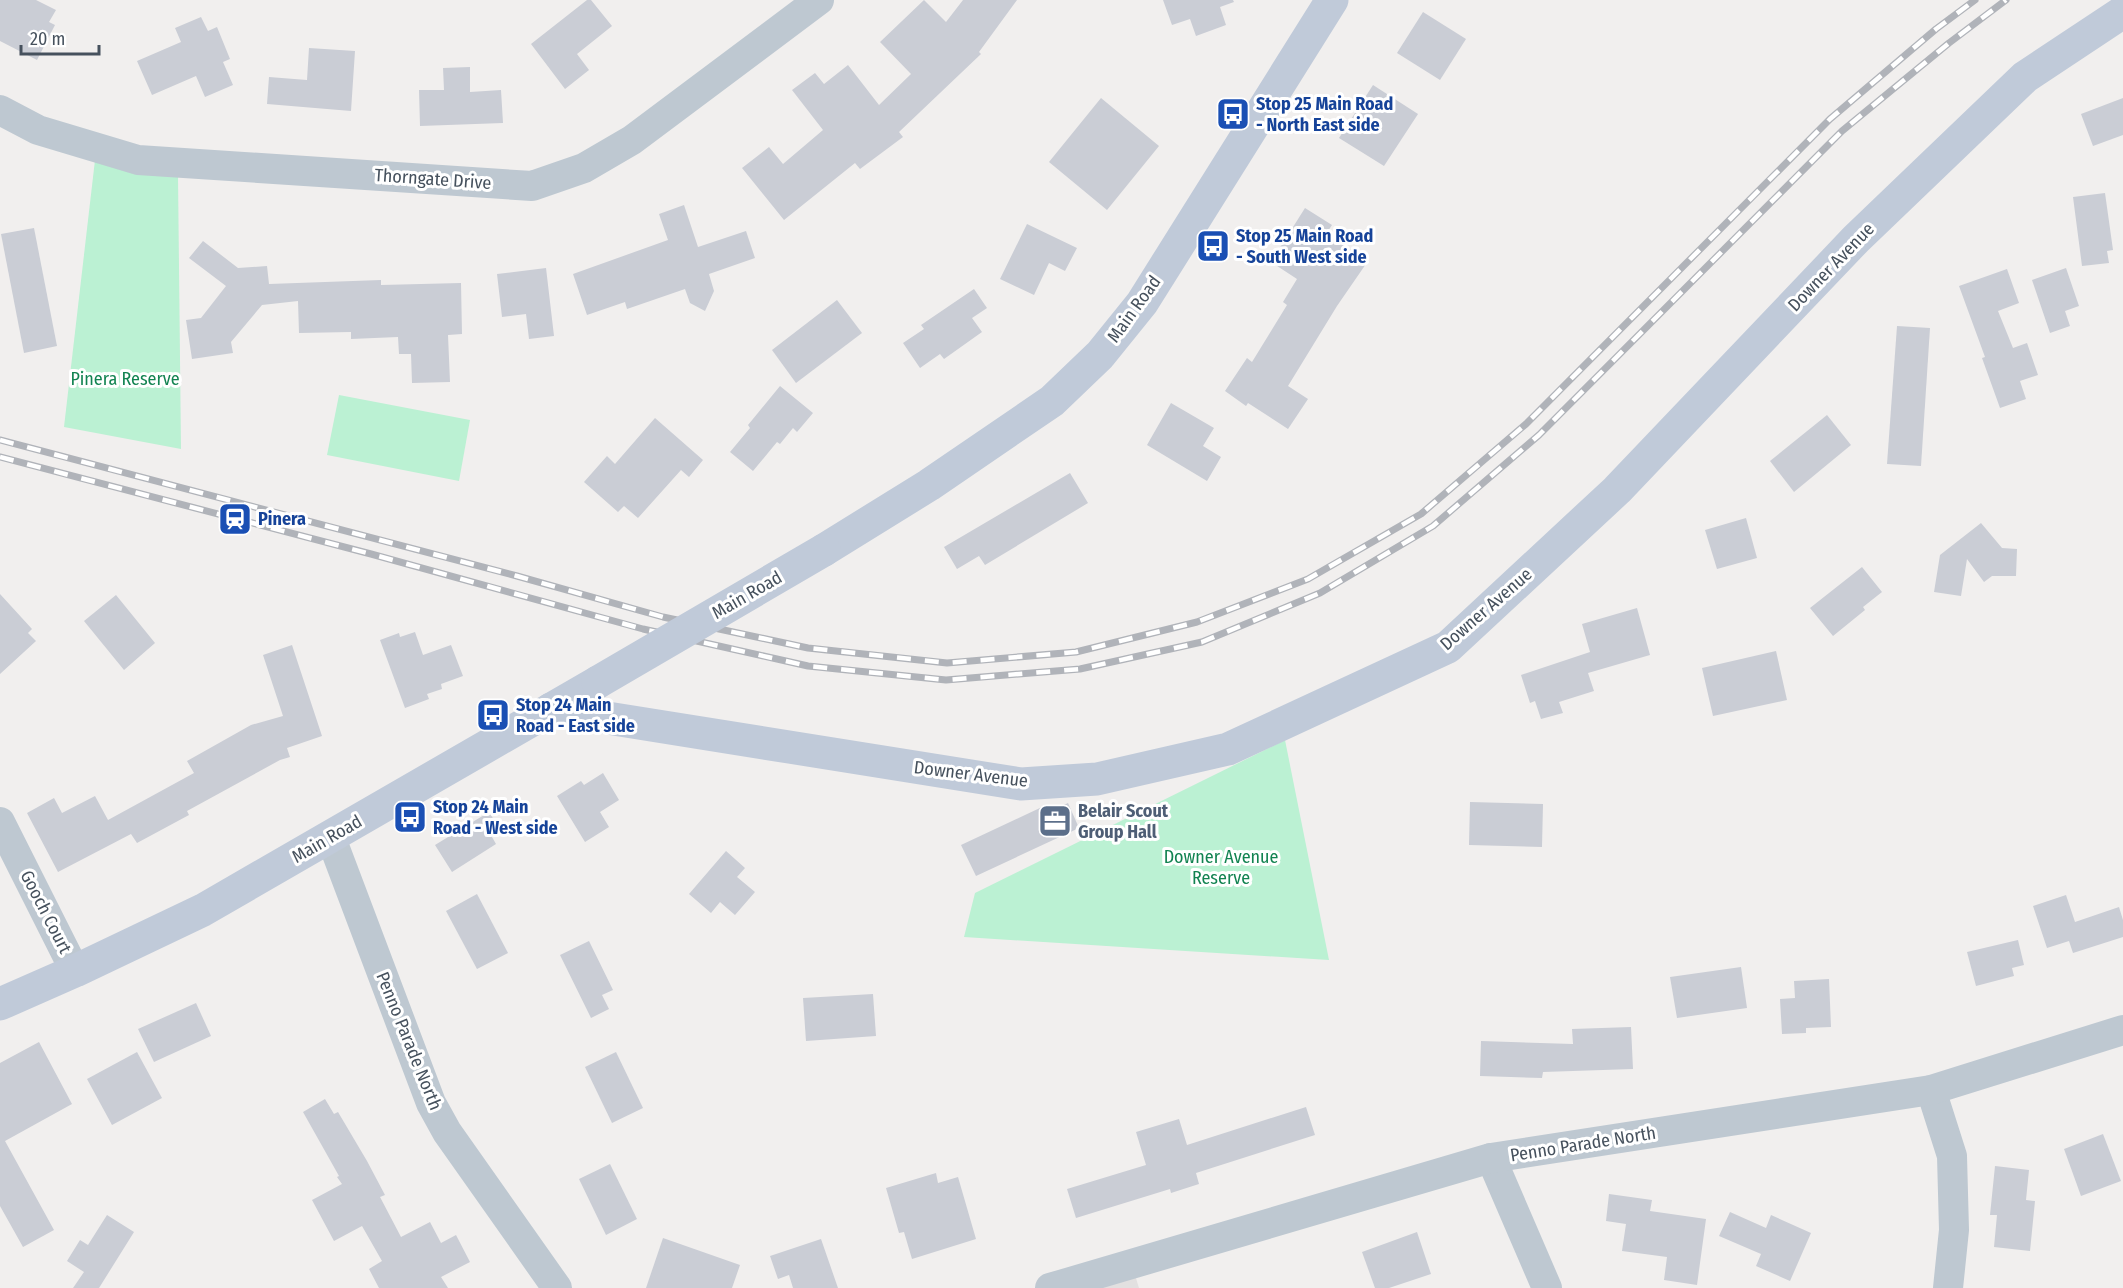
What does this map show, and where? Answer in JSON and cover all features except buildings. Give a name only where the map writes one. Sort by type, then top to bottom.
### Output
[{"type":"street","name":"Thorngate Drive","points":[[0,110],[38,130],[138,159],[532,186],[584,168],[632,140],[819,0]]},
{"type":"street","name":"Main Road","points":[[0,1004],[203,910],[331,838],[824,550],[929,485],[1052,401],[1100,355],[1142,303],[1332,0]]},
{"type":"street","name":"Downer Avenue","points":[[551,709],[1021,784],[1097,779],[1228,749],[1448,647],[1617,490],[1856,238],[2025,77],[2123,12]]},
{"type":"street","name":"Gooch Court","points":[[0,822],[75,971]]},
{"type":"street","name":"Penno Parade North","points":[[331,838],[431,1103],[447,1132],[557,1288]]},
{"type":"street","name":"Penno Parade North","points":[[1050,1288],[1491,1158],[1931,1090],[2123,1030]]},
{"type":"street","points":[[1931,1090],[1952,1156],[1954,1230],[1948,1288]]},
{"type":"street","points":[[1491,1158],[1547,1288]]},
{"type":"shaded area","points":[[1135,1275],[1139,1288],[1092,1288]]},
{"type":"green space","name":"Pinera Reserve","points":[[95,160],[178,175],[181,449],[64,427]]},
{"type":"green space","points":[[339,395],[470,420],[459,481],[327,455]]},
{"type":"green space","name":"Downer Avenue Reserve","points":[[1285,740],[1329,960],[964,937],[975,893]]},
{"type":"railway","points":[[0,440],[517,576],[663,617],[808,648],[947,663],[1076,652],[1197,622],[1308,579],[1421,514],[1526,424],[1830,119],[1936,29],[1975,0]]},
{"type":"railway","points":[[0,457],[371,554],[643,629],[808,666],[946,680],[1080,669],[1202,642],[1320,593],[1433,526],[1539,435],[1842,131],[1949,43],[2006,0]]},
{"type":"place","name":"Stop 25 Main Road - North East side","points":[[1233,114]]},
{"type":"place","name":"Stop 25 Main Road - South West side","points":[[1213,246]]},
{"type":"place","name":"Pinera","points":[[235,519]]},
{"type":"place","name":"Stop 24 Main Road - East side","points":[[493,715]]},
{"type":"place","name":"Stop 24 Main Road - West side","points":[[410,817]]},
{"type":"place","name":"Belair Scout Group Hall","points":[[1055,821]]}]
